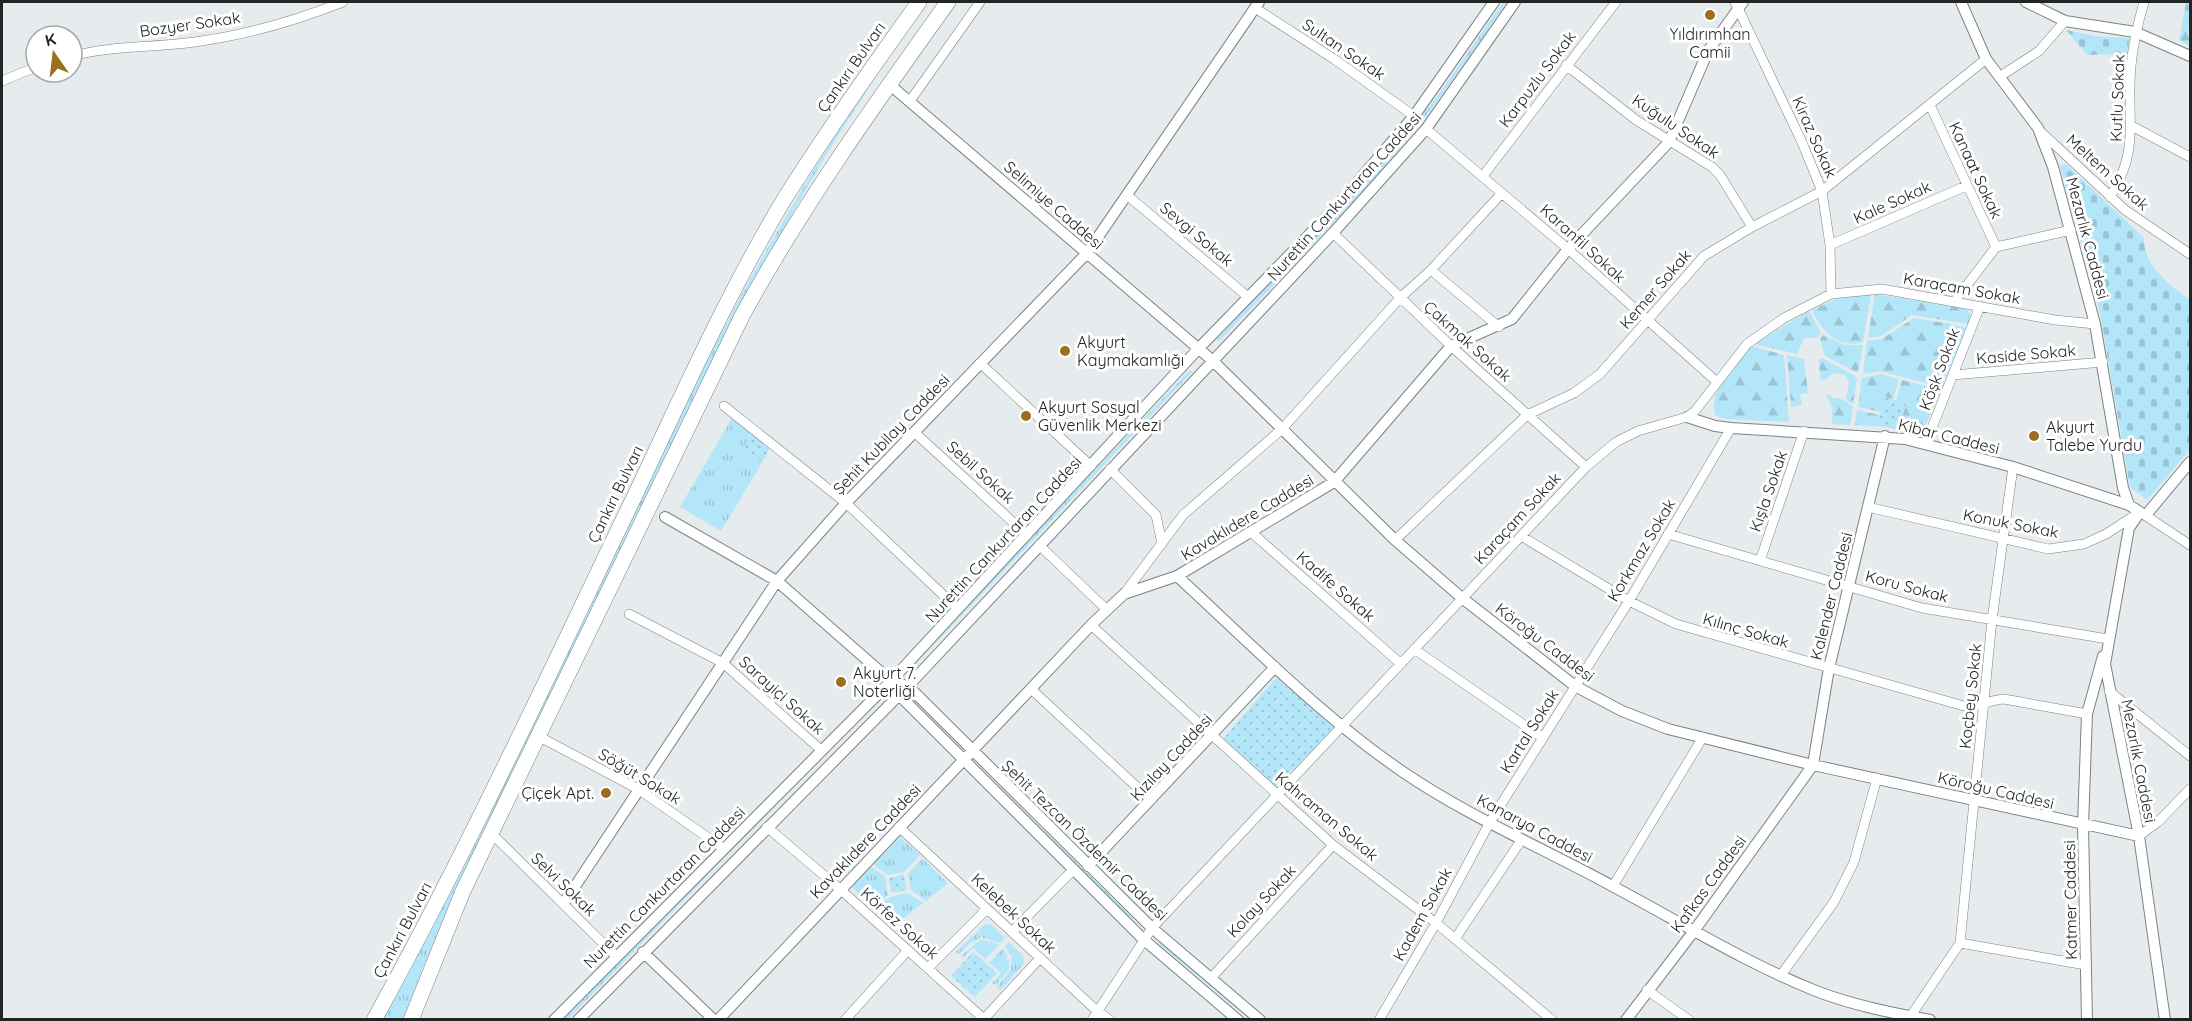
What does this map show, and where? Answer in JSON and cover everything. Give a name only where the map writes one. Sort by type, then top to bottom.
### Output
[{"type":"highway","name":"Çankırı Bulvarı","points":[[374,1020],[472,836],[667,426],[749,264],[784,201],[824,138],[919,2]]},
{"type":"highway","points":[[411,1020],[446,929],[491,833],[742,316],[808,203],[948,2]]},
{"type":"street","name":"Bozyer Sokak","points":[[84,55],[200,41],[240,33],[273,26],[343,2]]},
{"type":"street","points":[[910,101],[980,2]]},
{"type":"street","name":"Nurettin Cankurtaran Caddesi","points":[[554,1020],[890,681],[1199,348],[1359,182],[1414,116],[1494,2]]},
{"type":"street","name":"Nurettin Cankurtaran Caddesi","points":[[578,1020],[908,686],[1333,233],[1426,129],[1515,2]]},
{"type":"street","name":"Mezarlık Caddesi","points":[[1961,2],[1986,59],[2038,129],[2053,167],[2095,324],[2121,477],[2129,505]]},
{"type":"street","points":[[2026,2],[2065,21],[2135,32],[2190,56]]},
{"type":"street","name":"Kutlu Sokak","points":[[2110,197],[2128,163],[2131,68],[2135,32],[2144,2]]},
{"type":"street","name":"Karpuzlu Sokak","points":[[1483,176],[1612,3]]},
{"type":"street","name":"Kavaklıdere Caddesi","points":[[716,1020],[1091,625],[1124,594],[1178,576],[1334,482],[1451,346],[1499,327],[1518,313],[1568,249],[1668,142],[1708,51],[1739,3]]},
{"type":"street","name":"Kiraz Sokak","points":[[1739,3],[1822,190],[1830,245],[1831,294]]},
{"type":"street","name":"Sultan Sokak","points":[[1257,5],[1414,116]]},
{"type":"street","name":"Şehit Kubilay Caddesi","points":[[564,903],[777,581],[846,503],[1088,253],[1257,5]]},
{"type":"street","points":[[1999,77],[2039,51],[2065,21]]},
{"type":"street","name":"Kemer Sokak","points":[[1395,540],[1527,415],[1574,393],[1591,381],[1647,322],[1704,256],[1752,227],[1822,190],[1986,59]]},
{"type":"street","name":"Kuğulu Sokak","points":[[1566,65],[1668,142],[1701,160],[1720,175],[1752,227]]},
{"type":"street","points":[[2,81],[24,72]]},
{"type":"street","name":"Selimiye Caddesi","points":[[889,84],[1199,348]]},
{"type":"street","name":"Kanaat Sokak","points":[[1930,105],[1996,247]]},
{"type":"street","points":[[2130,125],[2190,157]]},
{"type":"street","name":"Karanfil Sokak","points":[[1426,129],[1568,249],[1647,322],[1717,382]]},
{"type":"street","name":"Meltem Sokak","points":[[2038,129],[2135,218],[2190,254]]},
{"type":"street","name":"Kale Sokak","points":[[1830,245],[1966,186]]},
{"type":"street","points":[[1124,594],[1190,508],[1282,429],[1400,298],[1431,270],[1502,193]]},
{"type":"street","name":"Sevgi Sokak","points":[[1127,195],[1248,297]]},
{"type":"street","points":[[1954,302],[1996,247],[2071,230]]},
{"type":"street","name":"Çakmak Sokak","points":[[1333,233],[1451,346],[1586,467]]},
{"type":"street","points":[[1431,270],[1499,327]]},
{"type":"street","name":"Karaçam Sokak","points":[[1094,1015],[1152,928],[1586,467],[1616,442],[1638,431],[1686,417],[1703,404],[1735,355],[1762,332],[1831,294],[1882,289],[2095,324]]},
{"type":"street","name":"Köşk Sokak","points":[[1926,443],[1980,306]]},
{"type":"street","name":"Köroğu Caddesi","points":[[1199,348],[1395,540],[1462,598],[1575,686],[1644,721],[1703,737],[1813,765],[2083,826],[2139,836]]},
{"type":"street","name":"Kaside Sokak","points":[[1953,375],[2103,362]]},
{"type":"street","points":[[980,363],[1091,466]]},
{"type":"street","points":[[724,406],[846,503],[958,609]]},
{"type":"street","name":"Kibar Caddesi","points":[[1686,417],[1715,426],[1731,428],[1885,436],[1926,443],[2013,467],[2129,505],[2143,514]]},
{"type":"street","name":"Korkmaz Sokak","points":[[1575,686],[1629,601],[1731,428]]},
{"type":"street","name":"Kışla Sokak","points":[[1760,561],[1804,431]]},
{"type":"street","name":"Sebil Sokak","points":[[914,432],[1027,535]]},
{"type":"street","name":"Kalender Caddesi","points":[[1813,765],[1829,668],[1885,436]]},
{"type":"street","name":"Mezarlık Caddesi","points":[[2165,1020],[2139,836],[2105,664],[2129,528],[2190,462]]},
{"type":"street","name":"Koçbey Sokak","points":[[1910,1018],[1960,944],[1992,620],[2013,467]]},
{"type":"street","points":[[1110,469],[1156,515],[1162,544]]},
{"type":"street","name":"Konuk Sokak","points":[[1868,507],[2048,549],[2068,548],[2106,534],[2143,514]]},
{"type":"street","points":[[2143,514],[2190,545]]},
{"type":"street","points":[[665,517],[777,581],[890,681]]},
{"type":"street","name":"Kadife Sokak","points":[[1251,532],[1401,664]]},
{"type":"street","name":"Koru Sokak","points":[[1668,534],[1922,608],[2108,639]]},
{"type":"street","name":"Kılınç Sokak","points":[[1521,536],[1629,601],[1705,634],[1964,706],[1975,707],[2004,699],[2087,714]]},
{"type":"street","points":[[1039,545],[1107,610]]},
{"type":"street","name":"Kanarya Caddesi","points":[[1178,576],[1275,668],[1403,772],[1490,822],[1694,931],[1782,975],[1837,998],[1910,1018],[1930,1020]]},
{"type":"street","name":"Sarayiçi Sokak","points":[[629,614],[723,663],[821,750]]},
{"type":"street","name":"Kahraman Sokak","points":[[1091,625],[1333,845],[1436,923],[1552,1020]]},
{"type":"street","name":"Katmer Caddesi","points":[[2087,1020],[2083,826],[2087,714],[2108,639]]},
{"type":"street","points":[[1414,649],[1543,738]]},
{"type":"street","name":"Kızılay Caddesi","points":[[1088,866],[1275,668]]},
{"type":"street","name":"Şehit Tezcan Özdemir Caddesi","points":[[890,681],[908,686],[1152,928],[1260,1020]]},
{"type":"street","name":"Şehit Tezcan Özdemir Caddesi","points":[[890,681],[897,697],[1143,939],[1238,1020]]},
{"type":"street","name":"Kartal Sokak","points":[[1490,822],[1575,686]]},
{"type":"street","points":[[1031,689],[1151,800]]},
{"type":"street","points":[[2109,691],[2190,756]]},
{"type":"street","name":"Söğüt Sokak","points":[[538,736],[638,789],[723,848]]},
{"type":"street","points":[[1613,886],[1703,737]]},
{"type":"street","name":"Kafkas Caddesi","points":[[1626,1020],[1694,931],[1813,765]]},
{"type":"street","points":[[1782,975],[1834,902],[1854,862],[1877,778]]},
{"type":"street","points":[[2139,836],[2158,822],[2190,789]]},
{"type":"street","name":"Kadem Sokak","points":[[1379,1020],[1436,923],[1490,822]]},
{"type":"street","name":"Körfez Sokak","points":[[767,827],[840,889],[984,1019]]},
{"type":"street","name":"Kelebek Sokak","points":[[899,827],[1040,958],[1094,1015],[1110,1020]]},
{"type":"street","name":"Selvi Sokak","points":[[491,833],[616,956]]},
{"type":"street","points":[[1455,939],[1522,839]]},
{"type":"street","name":"Kolay Sokak","points":[[1212,977],[1333,845]]},
{"type":"street","points":[[1012,932],[1073,870]]},
{"type":"street","points":[[928,968],[987,909]]},
{"type":"street","points":[[1960,944],[2086,965]]},
{"type":"street","points":[[845,1020],[908,950]]},
{"type":"street","points":[[643,952],[716,1020]]},
{"type":"street","points":[[984,1019],[1040,958]]},
{"type":"street","points":[[1647,990],[1689,1020]]},
{"type":"green space","points":[[1503,2],[1507,2],[1450,84],[1391,158],[1319,238],[1219,341],[1217,339],[1390,155],[1442,90]]},
{"type":"green space","points":[[2186,3],[2190,4],[2188,37],[2190,47],[2179,40]]},
{"type":"green space","points":[[2066,30],[2096,36],[2129,38],[2128,54],[2087,55]]},
{"type":"green space","points":[[865,89],[867,91],[833,144],[770,254],[510,776],[427,957],[403,1019],[381,1020],[517,754],[689,395],[766,251]]},
{"type":"green space","points":[[2066,164],[2144,238],[2145,248],[2153,266],[2166,281],[2190,300],[2190,450],[2147,500],[2130,487],[2100,313],[2060,166]]},
{"type":"green space","points":[[1871,294],[1863,342],[1854,344],[1838,341],[1820,325],[1812,310],[1843,296]]},
{"type":"green space","points":[[1875,294],[1966,309],[1971,315],[1968,324],[1912,315],[1881,336],[1868,338]]},
{"type":"green space","points":[[1809,311],[1821,333],[1817,338],[1804,338],[1797,354],[1754,344]]},
{"type":"green space","points":[[1914,318],[1951,324],[1930,384],[1880,371],[1863,374],[1867,341],[1882,339]]},
{"type":"green space","points":[[1954,325],[1966,328],[1942,387],[1933,385]]},
{"type":"green space","points":[[1823,335],[1844,345],[1863,345],[1858,373],[1825,356],[1820,339]]},
{"type":"green space","points":[[1751,346],[1784,355],[1789,422],[1726,419],[1715,415],[1714,406],[1719,387]]},
{"type":"green space","points":[[1787,355],[1804,359],[1808,393],[1800,394],[1802,405],[1791,407]]},
{"type":"green space","points":[[1822,358],[1857,377],[1853,405],[1846,399],[1849,382],[1844,375],[1833,373],[1823,381],[1820,379],[1819,359]]},
{"type":"green space","points":[[1190,370],[1192,372],[907,673],[905,670]]},
{"type":"green space","points":[[1881,374],[1899,379],[1893,399],[1885,397],[1881,412],[1858,407],[1862,378]]},
{"type":"green space","points":[[1902,380],[1941,390],[1923,431],[1899,429],[1906,403],[1896,400]]},
{"type":"green space","points":[[1826,393],[1833,398],[1842,399],[1853,407],[1850,425],[1832,424],[1832,408]]},
{"type":"green space","points":[[1885,397],[1906,403],[1899,429],[1877,426]]},
{"type":"green space","points":[[1857,410],[1880,415],[1877,426],[1855,425]]},
{"type":"green space","points":[[732,418],[751,433],[744,450],[763,461],[721,531],[680,507]]},
{"type":"green space","points":[[751,433],[770,448],[763,461],[744,450]]},
{"type":"green space","points":[[1276,678],[1336,729],[1274,788],[1222,740]]},
{"type":"green space","points":[[877,701],[568,1019],[563,1020]]},
{"type":"green space","points":[[975,762],[1133,918],[1131,919],[973,763]]},
{"type":"green space","points":[[900,837],[920,855],[904,872],[888,875],[873,864]]},
{"type":"green space","points":[[922,858],[948,883],[926,901],[911,890],[908,874]]},
{"type":"green space","points":[[871,867],[885,877],[888,895],[872,906],[851,886]]},
{"type":"green space","points":[[904,875],[907,890],[892,893],[889,878]]},
{"type":"green space","points":[[908,893],[923,903],[893,926],[875,908],[890,897]]},
{"type":"green space","points":[[985,924],[992,925],[1005,938],[1000,943],[983,938],[979,932],[980,938],[970,943],[959,954],[956,952]]},
{"type":"green space","points":[[980,940],[989,941],[989,946],[991,941],[999,945],[985,959],[973,948],[963,958],[961,956]]},
{"type":"green space","points":[[1009,942],[1023,956],[1024,963],[1001,990],[997,987],[1011,969],[1011,957],[1015,956],[1010,955],[1005,946]]},
{"type":"green space","points":[[1160,942],[1252,1019],[1249,1019],[1158,943]]},
{"type":"green space","points":[[1003,948],[1008,957],[1004,960],[1009,959],[1009,969],[996,985],[992,983],[1001,973],[989,963]]},
{"type":"green space","points":[[973,952],[997,973],[975,997],[951,976]]},
{"type":"place","name":"Yıldırımhan Camii","points":[[1710,15]]},
{"type":"place","name":"Akyurt Kaymakamlığı","points":[[1065,351]]},
{"type":"place","name":"Akyurt Sosyal Güvenlik Merkezi","points":[[1026,416]]},
{"type":"place","name":"Akyurt Talebe Yurdu","points":[[2034,436]]},
{"type":"place","name":"Akyurt 7. Noterliği","points":[[841,682]]},
{"type":"place","name":"Çiçek Apt.","points":[[606,793]]}]
